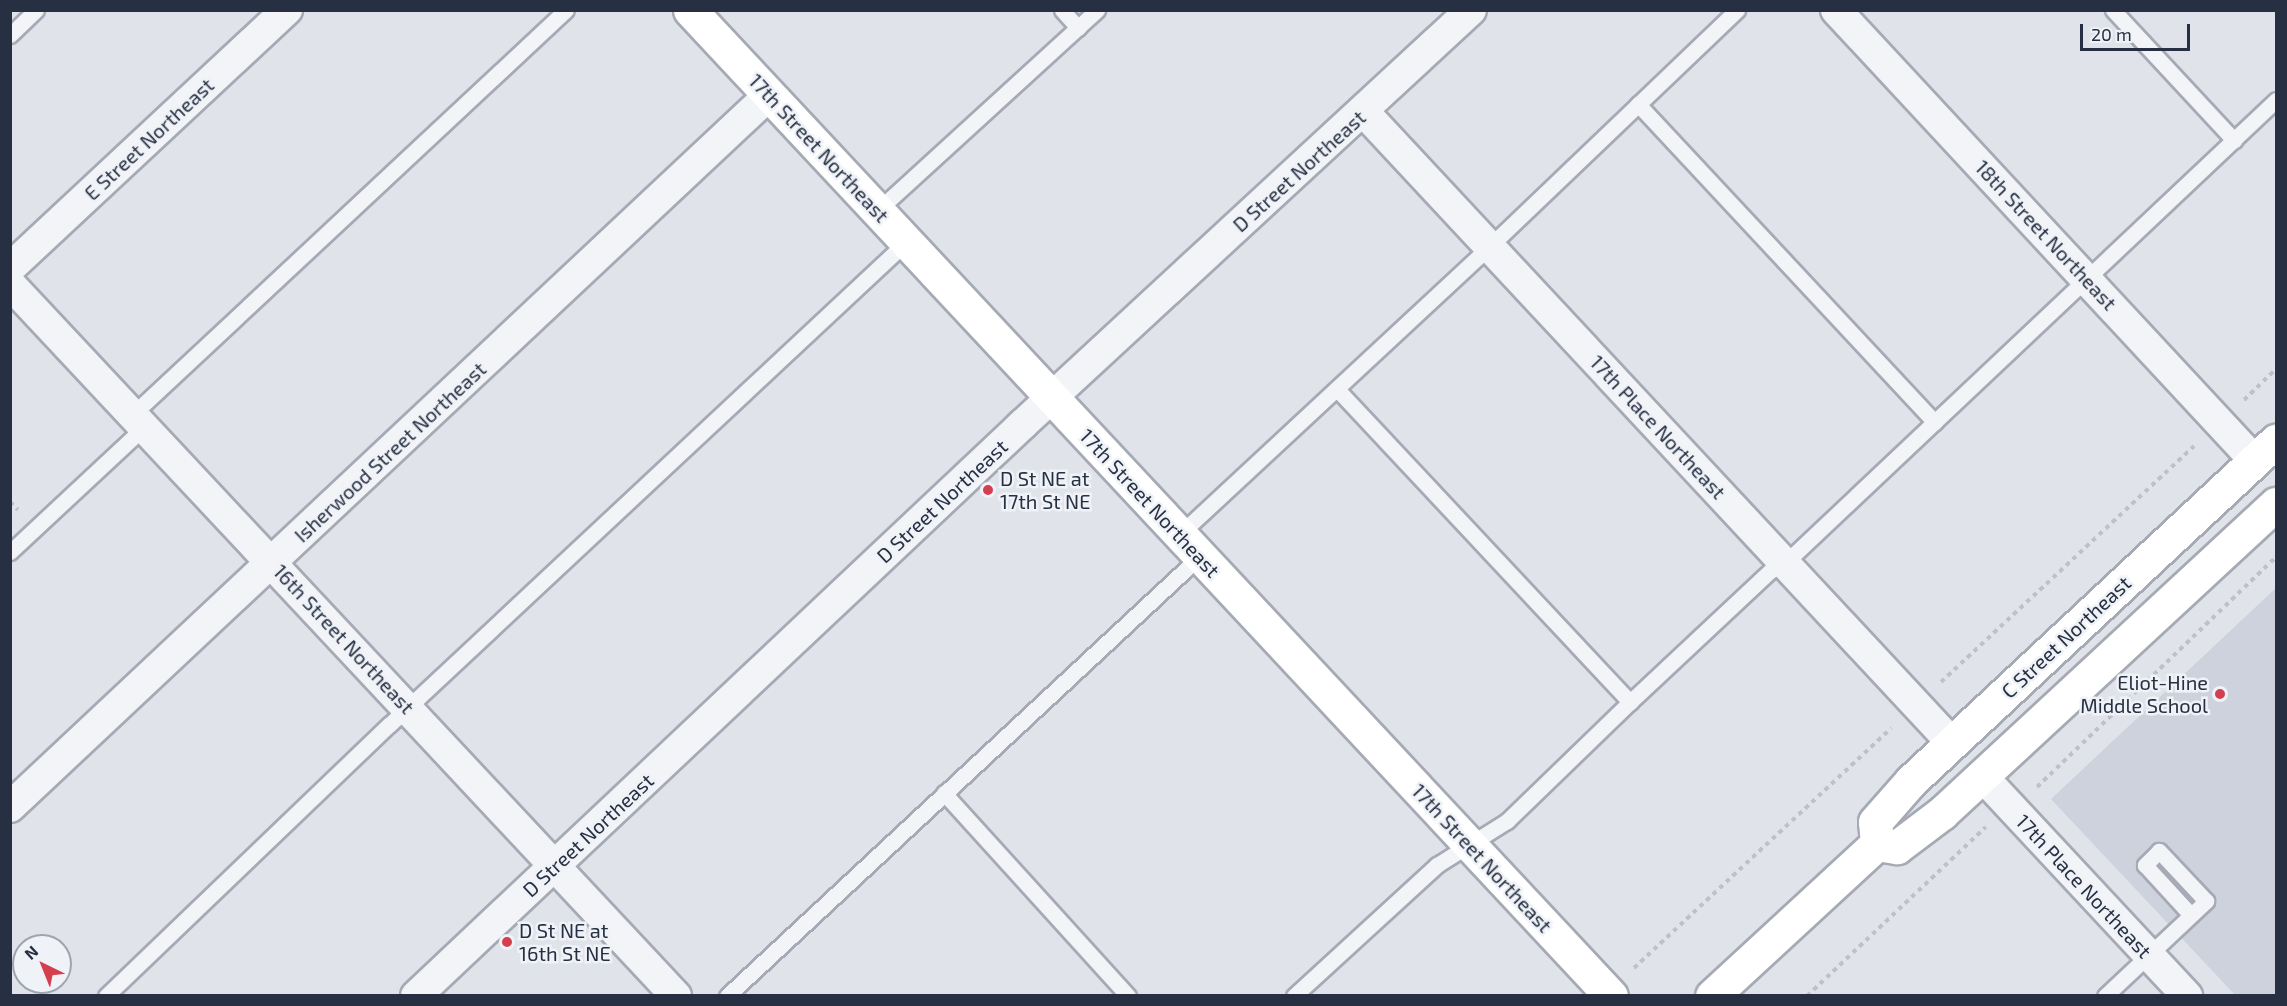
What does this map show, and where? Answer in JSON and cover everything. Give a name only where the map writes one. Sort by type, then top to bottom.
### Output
[{"type":"main road","name":"17th Street Northeast","points":[[690,10],[1469,844],[1618,986]]},
{"type":"main road","name":"C Street Northeast","points":[[1877,844],[1875,822],[1911,781],[2266,451]]},
{"type":"main road","points":[[1712,996],[1877,844],[1897,847],[1942,813],[2277,504]]},
{"type":"street","name":"E Street Northeast","points":[[10,268],[287,10]]},
{"type":"street","name":"D Street Northeast","points":[[416,996],[1052,398],[1472,10]]},
{"type":"street","name":"18th Street Northeast","points":[[1836,10],[2087,279],[2266,451]]},
{"type":"street","name":"Isherwood Street Northeast","points":[[10,807],[769,95]]},
{"type":"street","name":"17th Place Northeast","points":[[1364,112],[1952,743]]},
{"type":"street","name":"16th Street Northeast","points":[[10,284],[676,996]]},
{"type":"street","name":"17th Place Northeast","points":[[1982,776],[2187,996]]},
{"type":"lane","points":[[10,35],[36,10]]},
{"type":"lane","points":[[10,552],[139,420],[566,10]]},
{"type":"lane","points":[[1062,10],[1078,28]]},
{"type":"lane","points":[[878,210],[1097,10]]},
{"type":"lane","points":[[727,996],[944,793],[1189,546],[1337,389],[1737,10]]},
{"type":"lane","points":[[2113,10],[2234,140]]},
{"type":"lane","points":[[1294,996],[1437,865],[1508,821],[1630,702],[1770,571],[1785,564],[2277,100]]},
{"type":"lane","points":[[1638,104],[1935,422]]},
{"type":"lane","points":[[106,996],[407,708],[906,242]]},
{"type":"lane","points":[[1337,389],[1630,702]]},
{"type":"lane","points":[[944,793],[1128,996]]},
{"type":"lane","points":[[2105,996],[2191,915]]},
{"type":"path","points":[[2236,407],[2277,369]]},
{"type":"path","points":[[1938,685],[2198,442]]},
{"type":"path","points":[[2034,790],[2197,631],[2277,558]]},
{"type":"path","points":[[1618,986],[1896,723]]},
{"type":"path","points":[[1806,996],[1992,822]]},
{"type":"shaded area","name":"Eliot-Hine Middle School","points":[[2276,588],[2276,995],[2235,995],[2051,799]]},
{"type":"place","name":"D St NE at 17th St NE","points":[[988,490]]},
{"type":"place","name":"Eliot-Hine Middle School","points":[[2220,694]]},
{"type":"place","name":"D St NE at 16th St NE","points":[[507,942]]}]
